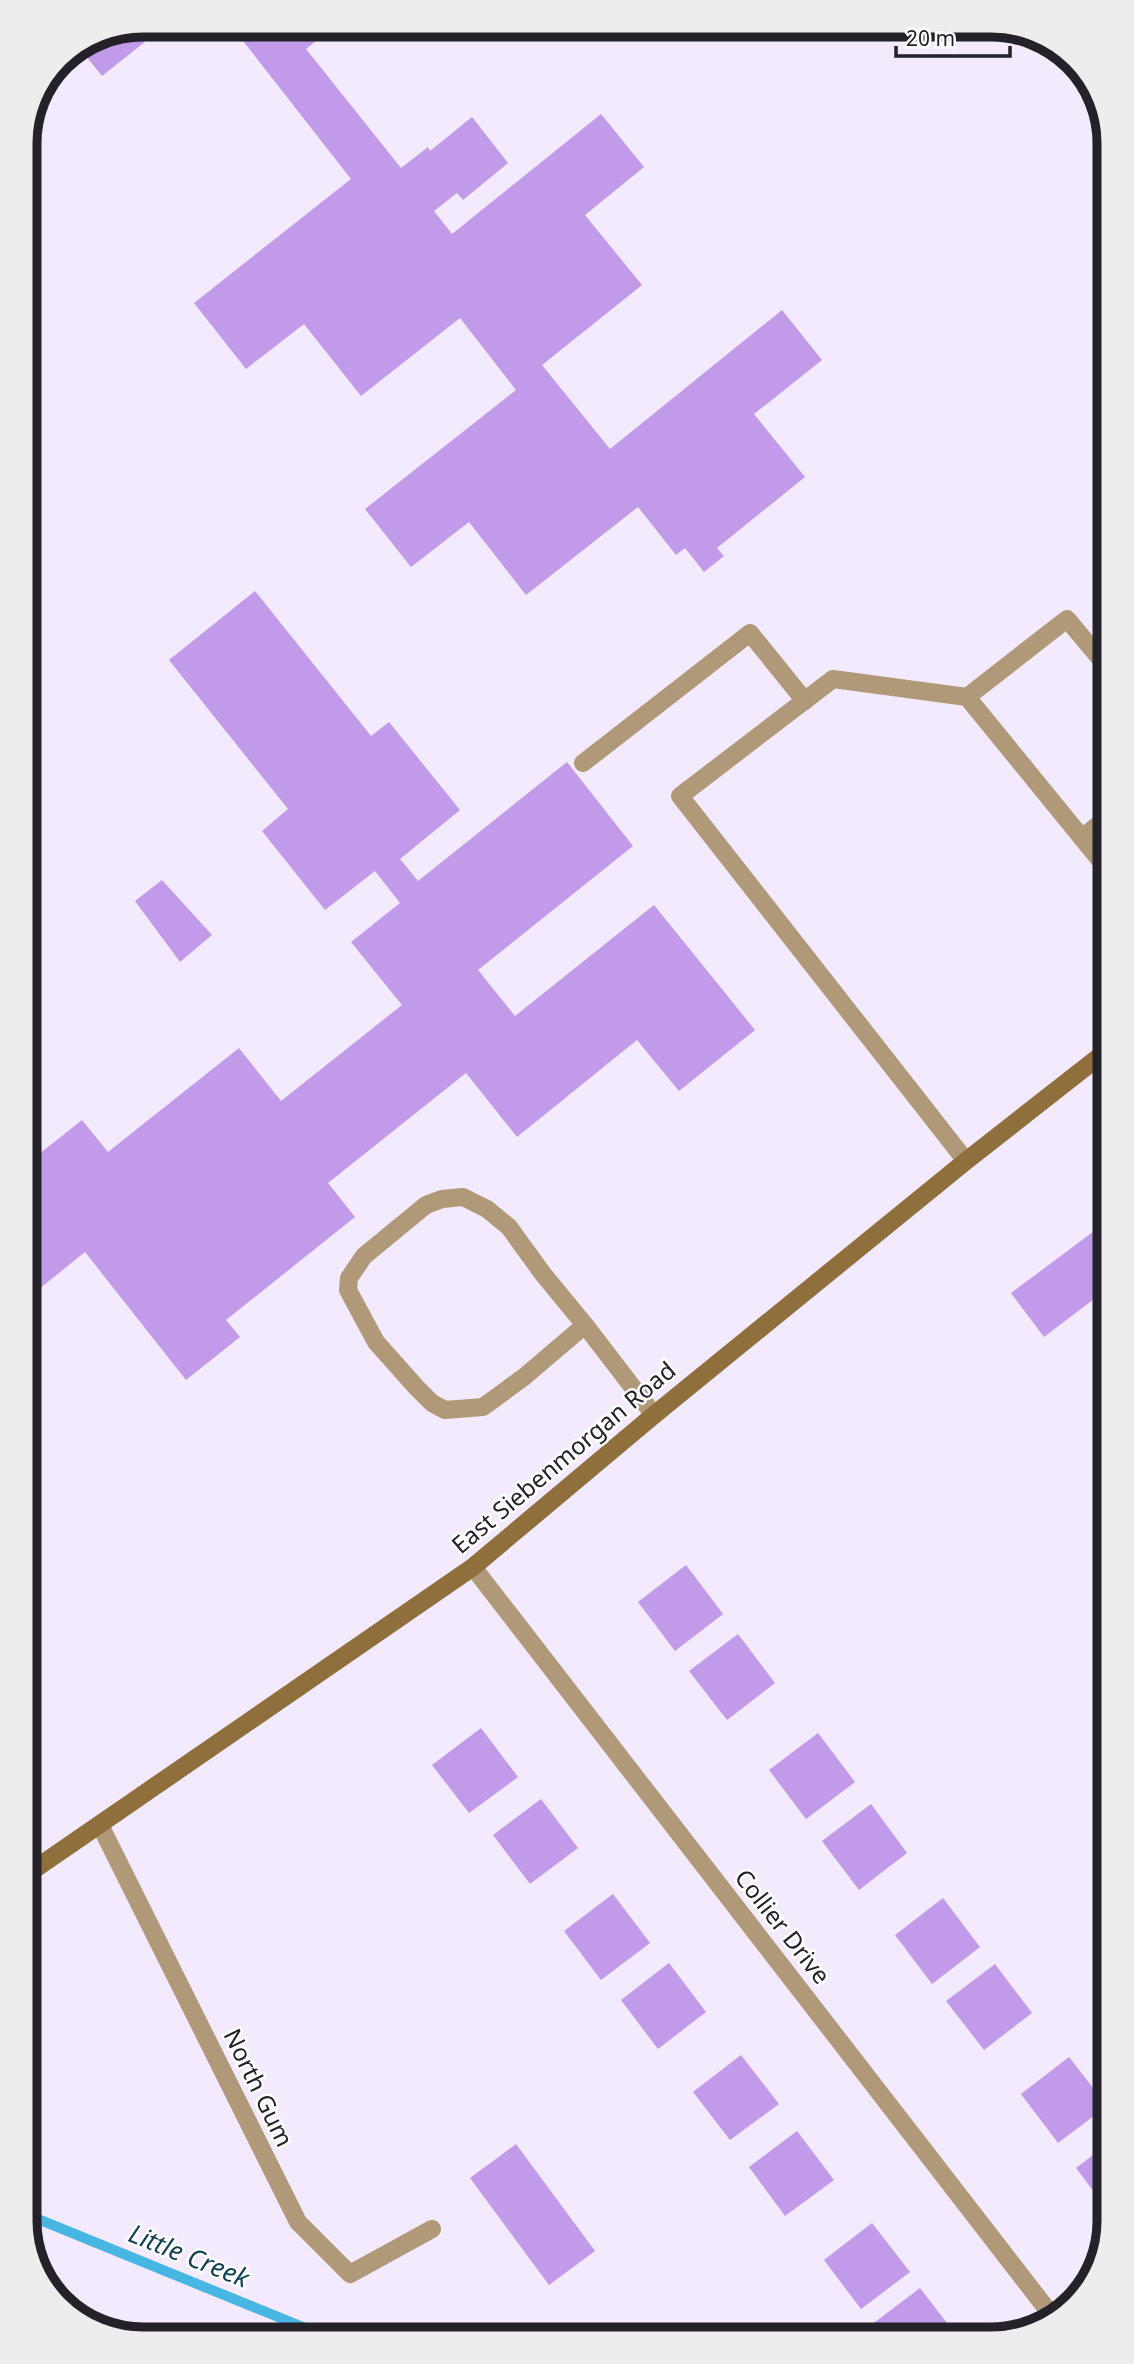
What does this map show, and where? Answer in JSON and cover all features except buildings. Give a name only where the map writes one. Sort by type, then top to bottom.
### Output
[{"type":"street","points":[[967,697],[1067,619],[1097,655]]},
{"type":"street","points":[[583,763],[750,633],[805,701]]},
{"type":"street","points":[[966,1161],[680,796],[833,679],[967,697],[1097,856]]},
{"type":"street","points":[[1082,838],[1097,826]]},
{"type":"street","name":"East Siebenmorgan Road","points":[[37,1868],[473,1567],[653,1415],[1097,1058]]},
{"type":"street","points":[[585,1325],[524,1377],[483,1407],[445,1410],[432,1403],[376,1342],[348,1290],[349,1278],[363,1256],[426,1205],[442,1199],[463,1197],[487,1209],[509,1227],[543,1274],[585,1325],[653,1415]]},
{"type":"street","name":"Collier Drive","points":[[473,1567],[1048,2310]]},
{"type":"street","name":"North Gum","points":[[100,1825],[298,2222],[350,2274],[432,2229]]},
{"type":"waterway","name":"Little Creek","points":[[37,2219],[302,2327]]}]
